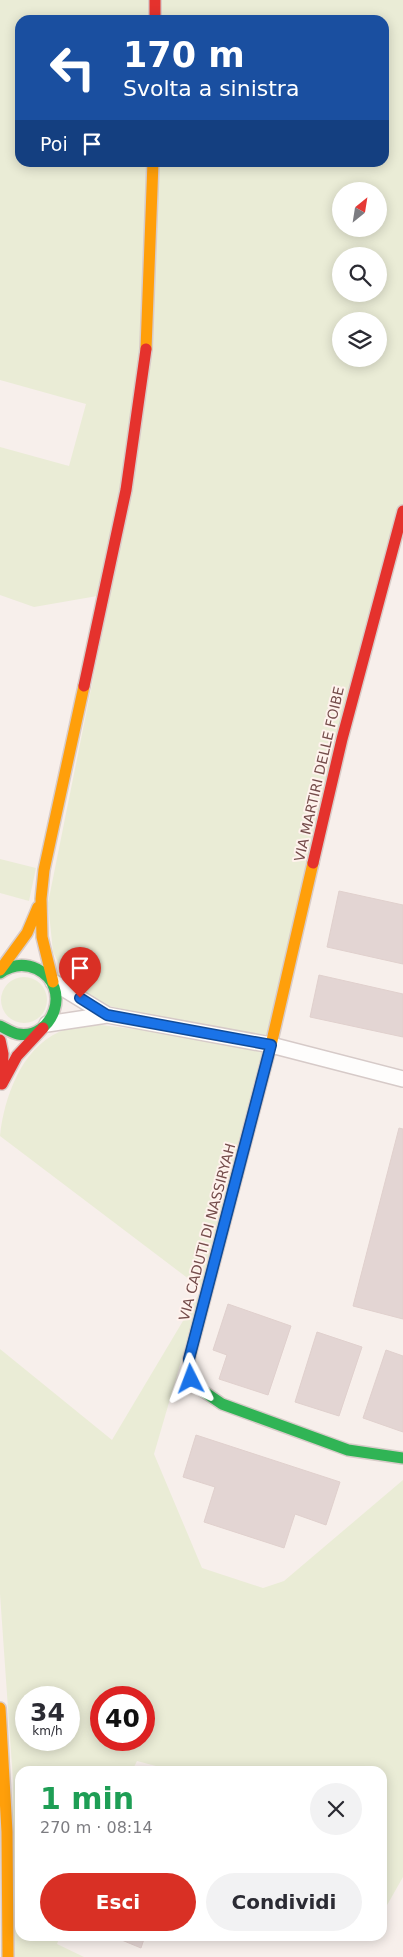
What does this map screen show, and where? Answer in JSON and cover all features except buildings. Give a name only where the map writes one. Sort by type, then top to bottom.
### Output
[{"type":"main road","points":[[155,0],[155,15]]},
{"type":"main road","points":[[1,1087],[16,1056],[48,1024],[55,1012],[57,999],[42,936],[41,899],[44,870],[126,490],[148,337],[154,167]]},
{"type":"main road","name":"VIA MARTIRI DELLE FOIBE","points":[[271,1045],[342,738],[400,516],[403,511]]},
{"type":"main road","points":[[0,972],[27,933],[41,899]]},
{"type":"main road","points":[[0,972],[8,967],[22,964],[38,968],[53,982]]},
{"type":"main road","points":[[0,1026],[8,1032],[20,1034],[40,1030],[48,1024]]},
{"type":"main road","points":[[0,1040],[3,1054],[1,1087]]},
{"type":"main road","name":"VIA CADUTI DI NASSIRYAH","points":[[271,1045],[189,1359],[191,1379],[203,1391],[222,1404],[348,1450],[398,1459],[403,1458]]},
{"type":"main road","points":[[0,1708],[6,1783],[10,1875],[8,1957]]},
{"type":"street","points":[[53,982],[107,1015]]},
{"type":"street","points":[[48,1024],[107,1015],[271,1045],[403,1079]]},
{"type":"green space","points":[[0,0],[155,0],[155,15],[15,15],[15,167],[153,167],[148,337],[103,595],[34,607],[0,595],[0,447],[69,466],[86,404],[0,380]]},
{"type":"green space","points":[[160,0],[403,0],[403,504],[266,1042],[109,1006],[81,991],[65,976],[53,952],[48,903],[121,540],[159,167],[389,167],[389,15],[160,15]]},
{"type":"green space","points":[[0,859],[36,868],[29,901],[0,893]]},
{"type":"green space","points":[[24,977],[37,981],[43,987],[47,1000],[43,1013],[37,1019],[24,1023],[11,1019],[5,1013],[1,1000],[5,987],[11,981]]},
{"type":"green space","points":[[101,1025],[265,1045],[202,1289],[0,1136],[10,1091],[25,1062],[34,1050],[46,1040],[64,1030]]},
{"type":"green space","points":[[202,1289],[154,1454],[202,1568],[263,1588],[284,1581],[403,1480],[403,1877],[387,1905],[387,1766],[156,1766],[137,1761],[134,1766],[15,1766],[15,1941],[58,1941],[57,1944],[84,1957],[12,1957],[13,1780],[0,1594],[0,1349],[112,1440]]},
{"type":"traffic: fast","points":[[0,973],[18,966],[37,969],[48,977],[54,988],[56,999],[49,1021],[41,1029],[30,1034],[18,1034],[0,1026]]},
{"type":"traffic: fast","points":[[237,1175],[189,1359],[191,1379],[203,1391],[222,1404],[348,1450],[403,1458]]},
{"type":"traffic: slow","points":[[146,349],[153,167]]},
{"type":"traffic: slow","points":[[53,982],[42,937],[41,899],[44,870],[84,686]]},
{"type":"traffic: slow","points":[[237,1175],[271,1045],[313,863]]},
{"type":"traffic: slow","points":[[0,970],[27,933],[38,907]]},
{"type":"traffic: slow","points":[[0,1708],[7,1832],[8,1957]]},
{"type":"traffic: jam","points":[[155,0],[155,15]]},
{"type":"traffic: jam","points":[[84,686],[126,490],[146,349]]},
{"type":"traffic: jam","points":[[313,863],[342,739],[403,511]]},
{"type":"traffic: jam","points":[[2,1084],[17,1056],[43,1028]]},
{"type":"traffic: jam","points":[[0,1040],[3,1054],[2,1080]]},
{"type":"route","points":[[80,998],[107,1015],[271,1045],[189,1359],[191,1379]]}]
